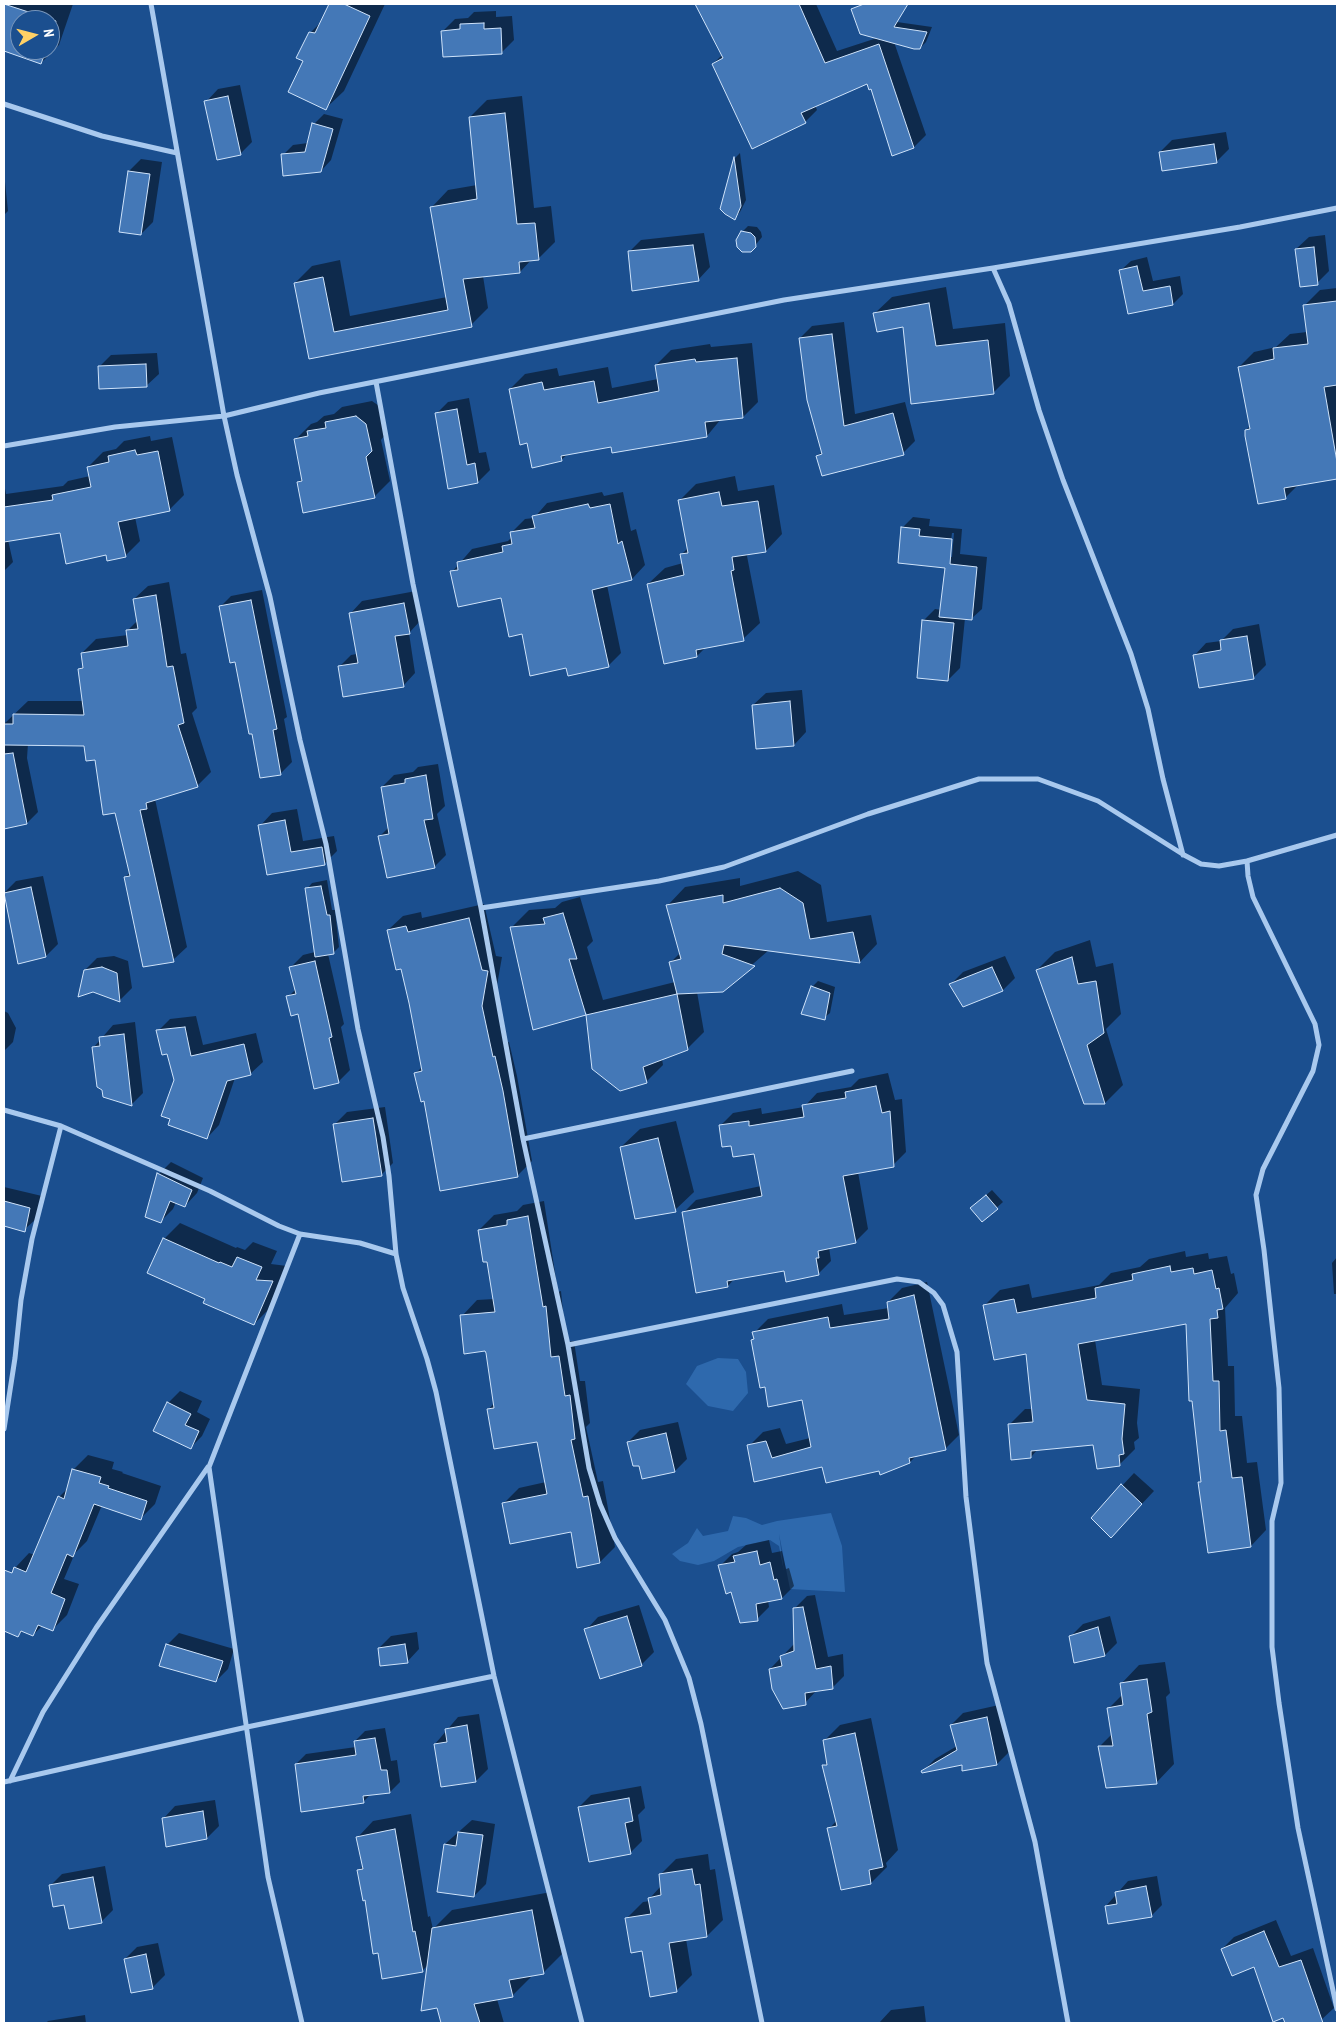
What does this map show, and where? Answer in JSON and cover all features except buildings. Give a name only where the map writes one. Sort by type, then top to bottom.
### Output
[{"type":"street","points":[[151,4],[224,416],[237,475],[270,597],[300,740],[326,844],[358,1029],[383,1137],[389,1176],[396,1254],[403,1288],[436,1392],[494,1676],[582,2023]]},
{"type":"street","points":[[4,104],[102,136],[176,153]]},
{"type":"street","points":[[4,446],[115,427],[224,416],[376,382],[784,300],[1240,227],[1337,208]]},
{"type":"street","points":[[993,268],[1009,304],[1039,410],[1063,480],[1131,654],[1148,709],[1163,779],[1184,855]]},
{"type":"street","points":[[376,382],[413,584],[481,908],[523,1139],[568,1346],[589,1468],[600,1504],[614,1538],[665,1620],[689,1678],[702,1724],[762,2023]]},
{"type":"street","points":[[481,908],[658,881],[724,867],[868,814],[979,778],[1038,779],[1098,801],[1201,864],[1219,866],[1247,861],[1337,835]]},
{"type":"street","points":[[1247,861],[1253,897],[1315,1024],[1319,1045],[1314,1071],[1263,1169],[1256,1195],[1279,1388],[1281,1483],[1272,1521],[1272,1647],[1298,1828],[1337,2009]]},
{"type":"street","points":[[523,1139],[852,1071]]},
{"type":"street","points":[[4,1110],[61,1126],[178,1177],[279,1226],[300,1234],[360,1243],[396,1254]]},
{"type":"street","points":[[4,1429],[15,1358],[21,1300],[32,1239],[61,1126]]},
{"type":"street","points":[[7,1782],[43,1712],[96,1628],[208,1467],[300,1234]]},
{"type":"street","points":[[568,1346],[898,1280],[919,1282],[934,1293],[944,1305],[957,1352],[966,1497],[987,1663],[1035,1842],[1068,2023]]},
{"type":"street","points":[[208,1467],[268,1877],[302,2023]]},
{"type":"street","points":[[7,1782],[247,1727],[494,1676]]},
{"type":"shaded area","points":[[718,1358],[738,1359],[746,1372],[748,1393],[733,1411],[708,1406],[686,1384],[697,1366]]},
{"type":"shaded area","points":[[831,1513],[842,1546],[845,1592],[790,1589],[779,1534],[784,1572],[779,1546],[770,1540],[738,1547],[714,1561],[698,1565],[680,1561],[672,1554],[688,1543],[697,1528],[703,1536],[728,1531],[733,1516],[746,1518],[762,1525]]}]
